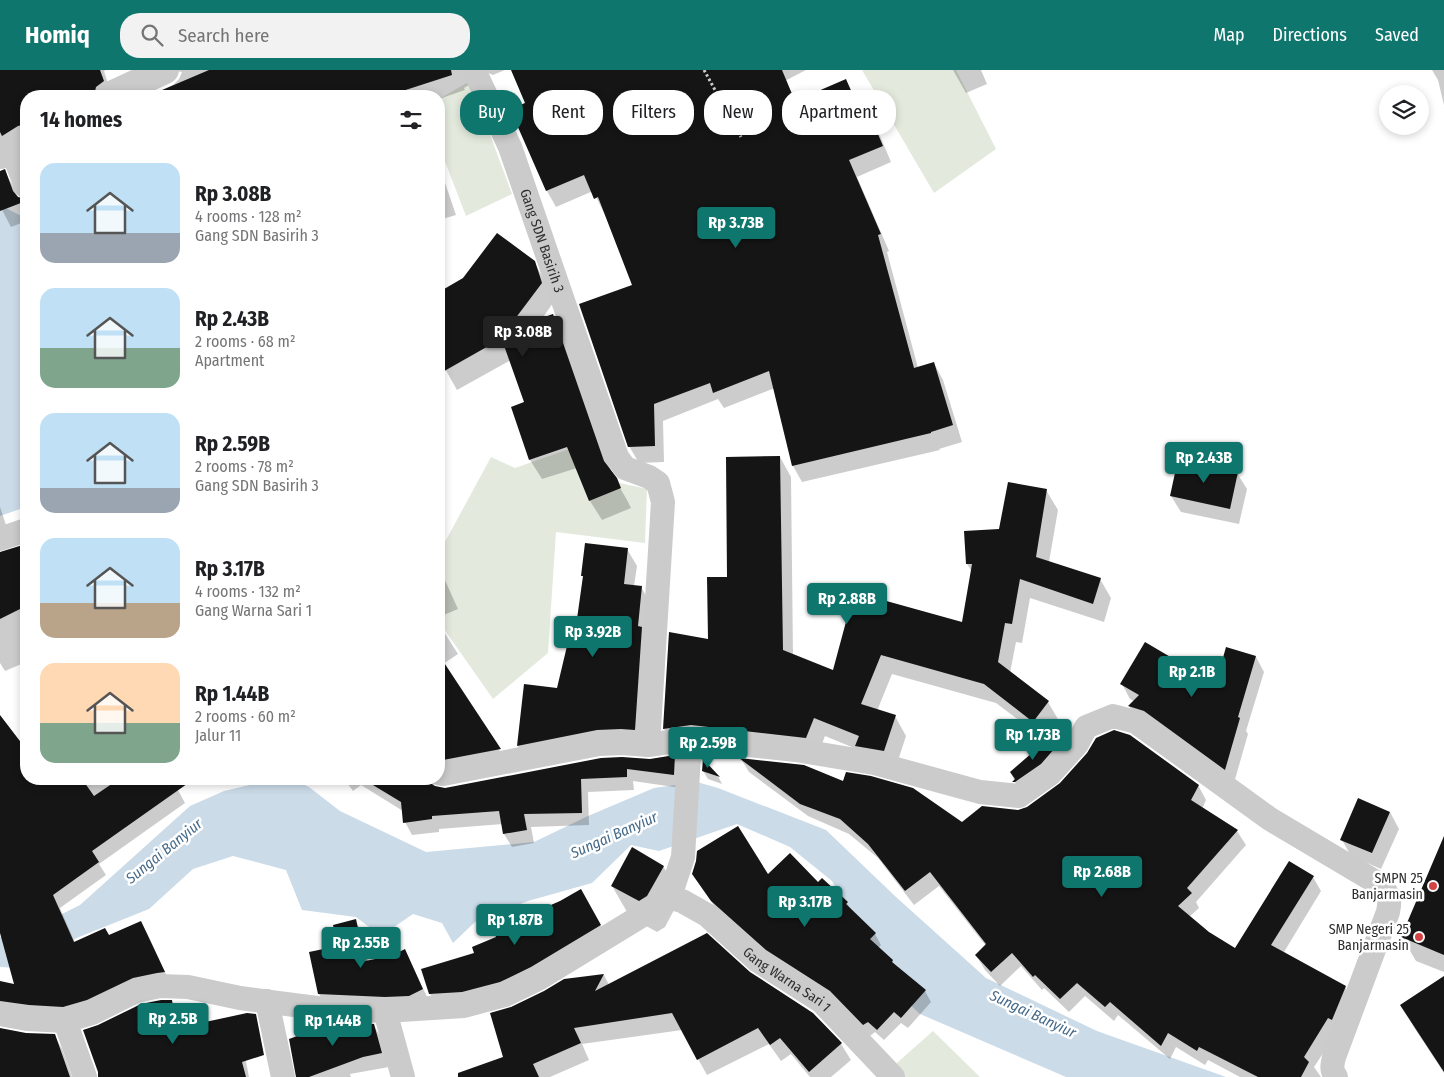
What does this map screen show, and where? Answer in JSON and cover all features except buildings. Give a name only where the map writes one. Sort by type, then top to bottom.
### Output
[{"type":"street","points":[[122,90],[165,70]]},
{"type":"street","name":"Gang SDN Basirih 3","points":[[474,70],[510,147],[616,457],[625,468],[649,477],[658,483],[663,502],[648,745]]},
{"type":"street","points":[[13,148],[20,168]]},
{"type":"street","points":[[0,539],[20,532]]},
{"type":"street","points":[[445,774],[599,744],[648,745],[690,742],[796,750],[874,764],[980,792],[1019,796],[1050,774],[1077,744],[1086,727],[1113,716],[1136,722],[1270,819],[1381,885],[1388,893],[1390,901],[1388,912],[1334,1057],[1332,1072],[1336,1077]]},
{"type":"street","points":[[0,1014],[27,1019],[65,1020],[92,1013],[136,991],[160,986],[188,987],[240,998],[317,1008],[385,1012],[464,1006],[505,995],[538,979],[669,900],[683,857],[690,742]]},
{"type":"street","name":"Gang Warna Sari 1","points":[[669,900],[682,901],[707,915],[758,962],[822,1002],[893,1077]]},
{"type":"street","points":[[266,1001],[283,1077]]},
{"type":"street","points":[[385,1012],[403,1077]]},
{"type":"street","points":[[65,1020],[85,1077]]},
{"type":"path","points":[[704,70],[740,137]]},
{"type":"shaded area","points":[[862,70],[956,70],[996,149],[934,193],[896,128],[896,90],[874,90]]},
{"type":"shaded area","points":[[470,81],[473,90],[460,90],[460,135],[490,135],[512,194],[466,216],[445,162],[445,96]]},
{"type":"shaded area","points":[[595,440],[611,481],[647,489],[645,543],[556,532],[548,653],[493,699],[445,631],[445,542],[491,457],[515,468]]},
{"type":"shaded area","points":[[933,1031],[980,1077],[881,1077]]},
{"type":"water","points":[[0,205],[20,215],[20,509],[0,516]]},
{"type":"water","name":"Sungai Banyiur","points":[[697,782],[718,788],[826,830],[896,897],[986,978],[1097,1031],[1226,1077],[1066,1077],[920,1014],[903,998],[868,947],[832,881],[790,847],[737,824],[659,851],[631,845],[592,883],[528,901],[475,922],[453,943],[442,923],[413,914],[381,936],[356,917],[302,910],[286,870],[233,856],[193,869],[149,909],[79,937],[17,968],[0,967],[0,937],[20,935],[80,905],[190,806],[224,791],[250,785],[305,785],[340,811],[426,852],[534,842],[588,816],[654,788]]},
{"type":"place","name":"SMPN 25 Banjarmasin","points":[[1433,886]]},
{"type":"place","name":"SMP Negeri 25 Banjarmasin","points":[[1419,937]]}]
